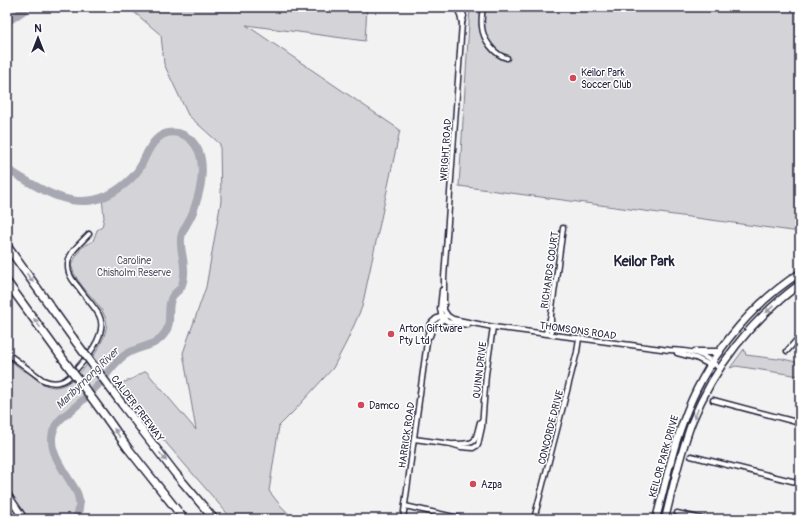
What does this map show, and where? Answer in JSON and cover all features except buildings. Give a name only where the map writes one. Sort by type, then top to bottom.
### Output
[{"type":"highway","name":"CALDER FREEWAY","points":[[7,246],[122,404],[179,478],[214,519]]},
{"type":"highway","points":[[7,282],[131,453],[184,519]]},
{"type":"main road","name":"KEILOR PARK DRIVE","points":[[656,519],[671,458],[683,421],[694,395],[712,364],[752,313],[786,283],[800,273]]},
{"type":"main road","points":[[786,283],[792,290]]},
{"type":"main road","name":"KEILOR PARK DRIVE","points":[[665,519],[682,454],[701,401],[720,369],[745,334],[771,308],[800,284]]},
{"type":"main road","points":[[696,352],[720,352]]},
{"type":"main road","points":[[7,494],[24,519]]},
{"type":"main road","points":[[7,501],[21,519]]},
{"type":"street","name":"WRIGHT ROAD","points":[[455,7],[459,12],[462,23]]},
{"type":"street","name":"WRIGHT ROAD","points":[[447,315],[444,310],[444,278],[462,23],[464,16],[461,7]]},
{"type":"street","points":[[483,7],[482,26],[484,35],[495,52],[499,56],[507,58]]},
{"type":"street","name":"RICHARDS COURT","points":[[548,334],[563,228]]},
{"type":"street","points":[[7,356],[12,357],[43,380],[57,383],[66,380],[73,374],[98,339],[102,327],[99,316],[71,277],[68,268],[70,255],[89,234]]},
{"type":"street","name":"WRIGHT ROAD","points":[[442,318],[440,303],[444,278]]},
{"type":"street","points":[[442,318],[447,315]]},
{"type":"street","name":"THOMSONS ROAD","points":[[447,315],[453,319],[484,326]]},
{"type":"street","name":"THOMSONS ROAD","points":[[442,318],[453,323],[669,350],[696,352],[707,358],[712,364]]},
{"type":"street","name":"HARRICK ROAD","points":[[403,519],[429,327],[432,322],[442,318]]},
{"type":"street","name":"QUINN DRIVE","points":[[414,439],[451,444],[468,444],[474,441],[477,436],[482,416],[493,327]]},
{"type":"street","points":[[787,351],[800,336]]},
{"type":"street","name":"CONCORDE DRIVE","points":[[534,519],[577,352],[579,338]]},
{"type":"street","name":"THOMSONS ROAD","points":[[669,350],[692,356],[720,369]]},
{"type":"street","points":[[713,400],[800,423]]},
{"type":"street","points":[[691,456],[800,483]]},
{"type":"street","points":[[405,506],[463,519]]},
{"type":"street","points":[[677,513],[702,519]]},
{"type":"green space","points":[[128,7],[367,7],[365,41],[246,25],[400,130],[362,307],[333,368],[279,426],[269,491],[294,519],[232,519],[116,385],[130,380],[146,371],[196,430],[183,353],[206,287],[221,201],[220,144],[188,115],[164,64],[161,35]]},
{"type":"green space","points":[[470,7],[800,7],[800,232],[459,186]]},
{"type":"green space","name":"Caroline Chisholm Reserve","points":[[171,132],[184,136],[193,143],[199,152],[201,176],[200,189],[196,202],[183,232],[182,245],[184,274],[181,287],[170,302],[168,328],[157,342],[134,350],[121,358],[95,388],[55,426],[52,441],[53,451],[78,495],[80,506],[76,519],[27,519],[23,511],[7,490],[7,359],[22,370],[28,372],[43,384],[54,387],[63,385],[72,380],[90,361],[103,338],[106,327],[106,319],[98,305],[78,280],[71,265],[81,248],[93,241],[97,230],[102,227],[104,218],[102,197],[125,183],[142,165],[154,144]]},
{"type":"green space","points":[[744,349],[746,355],[779,358],[800,363],[800,376],[736,366],[730,368]]},
{"type":"green space","points":[[711,369],[712,372],[710,379],[661,519],[658,519],[680,436],[696,396]]},
{"type":"waterway","name":"Maribyrnong River","points":[[7,22],[29,7]]},
{"type":"waterway","name":"Maribyrnong River","points":[[7,169],[52,194],[76,201],[89,201],[106,196],[127,182],[139,169],[149,148],[154,142],[161,136],[168,133],[182,134],[189,138],[199,151],[201,159],[202,173],[199,193],[193,212],[183,231],[181,240],[184,279],[181,287],[170,301],[169,324],[165,333],[161,338],[152,344],[131,352],[121,358],[95,388],[58,422],[54,430],[52,437],[54,453],[76,490],[79,499],[79,508],[76,519]]},
{"type":"place","name":"Keilor Park Soccer Club","points":[[573,78]]},
{"type":"place","name":"Arton Giftware Pty Ltd","points":[[391,334]]},
{"type":"place","name":"Damco","points":[[361,405]]},
{"type":"place","name":"Azpa","points":[[473,484]]},
{"type":"district","name":"Keilor Park","points":[[644,261]]}]
